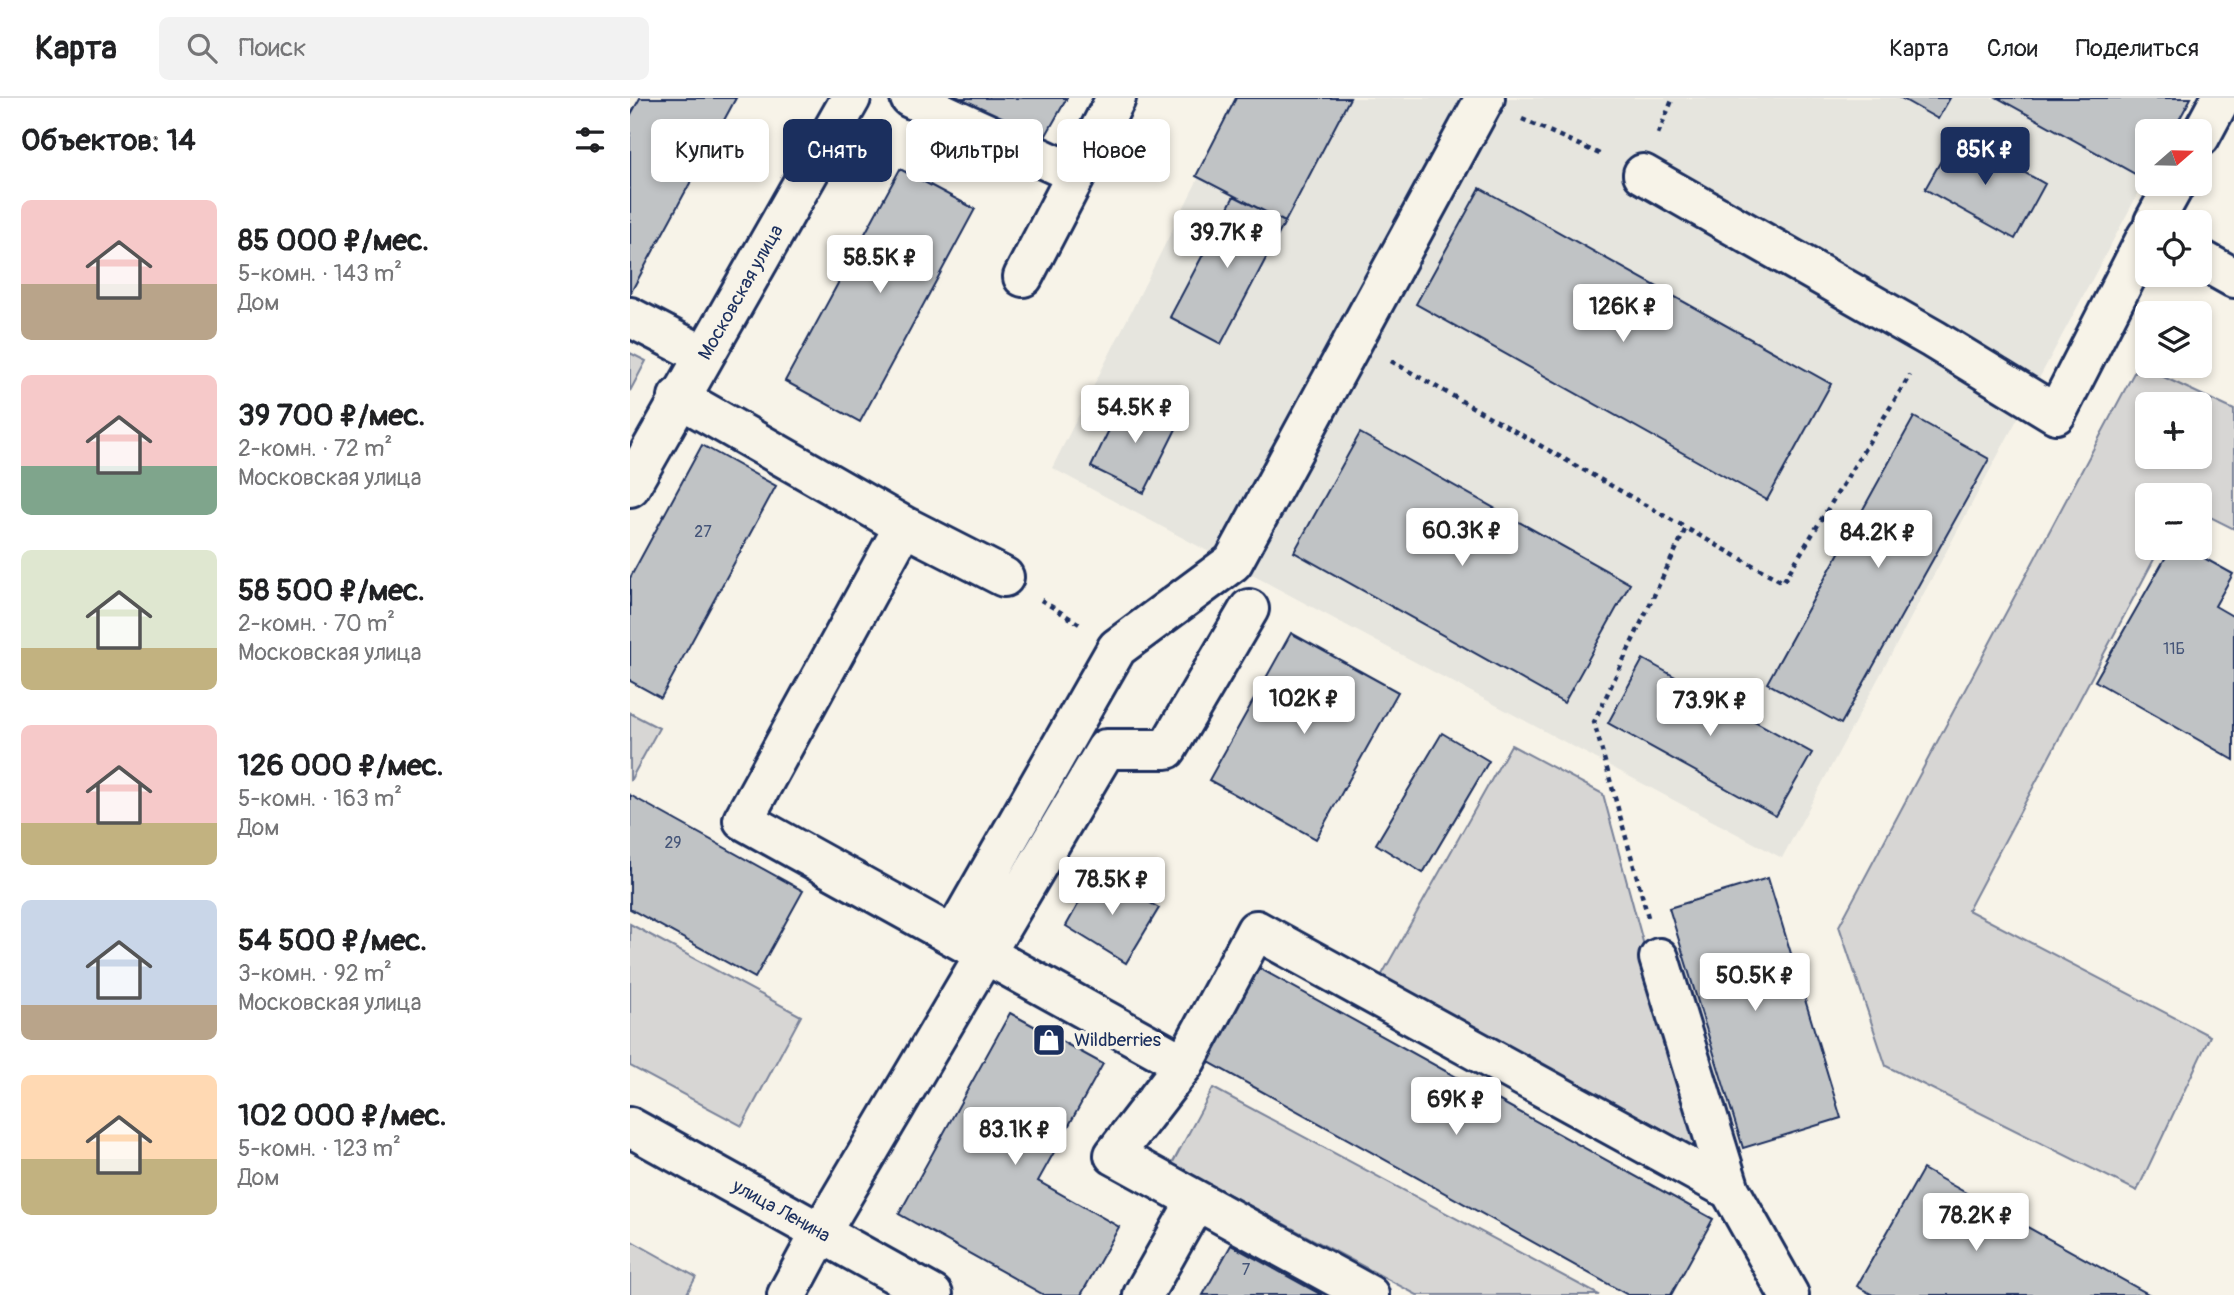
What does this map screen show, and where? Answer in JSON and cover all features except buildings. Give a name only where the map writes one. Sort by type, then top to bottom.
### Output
[{"type":"street","name":"Московская улица","points":[[630,487],[678,397],[851,98]]},
{"type":"street","points":[[910,98],[1057,165]]},
{"type":"street","points":[[1105,119],[1116,98]]},
{"type":"street","points":[[2210,119],[2221,98]]},
{"type":"street","points":[[953,936],[1117,648],[1233,562],[1484,100]]},
{"type":"street","points":[[1643,174],[1933,339],[2056,414],[2135,259]]},
{"type":"street","points":[[1023,277],[1072,182]]},
{"type":"street","points":[[2212,266],[2234,278]]},
{"type":"street","points":[[630,317],[703,355]]},
{"type":"street","points":[[678,397],[904,526],[1004,577]]},
{"type":"street","points":[[904,526],[743,820],[1184,1065]]},
{"type":"street","points":[[787,1295],[821,1232],[1106,749],[1167,749],[1249,609]]},
{"type":"street","points":[[1369,1295],[1114,1155],[1184,1065],[1256,930],[1730,1190]]},
{"type":"street","points":[[1659,958],[1730,1190],[1791,1294]]},
{"type":"street","name":"улица Ленина","points":[[630,1127],[933,1295]]},
{"type":"street","points":[[1143,1295],[1196,1200]]},
{"type":"path","points":[[1484,100],[1643,174],[1673,98]]},
{"type":"path","points":[[1354,340],[1783,582],[1933,339]]},
{"type":"path","points":[[1659,958],[1594,722],[1686,528]]},
{"type":"path","points":[[1004,577],[1117,648]]},
{"type":"shaded area","points":[[1239,98],[2191,98],[2180,119],[2135,119],[2137,196],[1782,858],[1052,468]]},
{"type":"shaded area","points":[[630,353],[646,361],[630,391]]},
{"type":"shaded area","points":[[2135,371],[2135,378],[2166,378],[2196,392],[2135,392],[2135,469],[2212,469],[2212,400],[2234,410],[2234,529],[2212,518],[2212,483],[2135,483],[2135,560],[2154,560],[1968,910],[2210,1036],[2137,1191],[1886,1066],[1839,926]]},
{"type":"shaded area","points":[[630,713],[659,728],[630,781]]},
{"type":"shaded area","points":[[1511,745],[1603,794],[1699,1149],[1380,978]]},
{"type":"shaded area","points":[[630,924],[801,1016],[742,1126],[630,1066]]},
{"type":"shaded area","points":[[1213,1088],[1599,1295],[1417,1295],[1172,1164]]},
{"type":"shaded area","points":[[630,1240],[696,1277],[686,1295],[630,1295]]},
{"type":"place","name":"Wildberries","points":[[1049,1040]]}]
